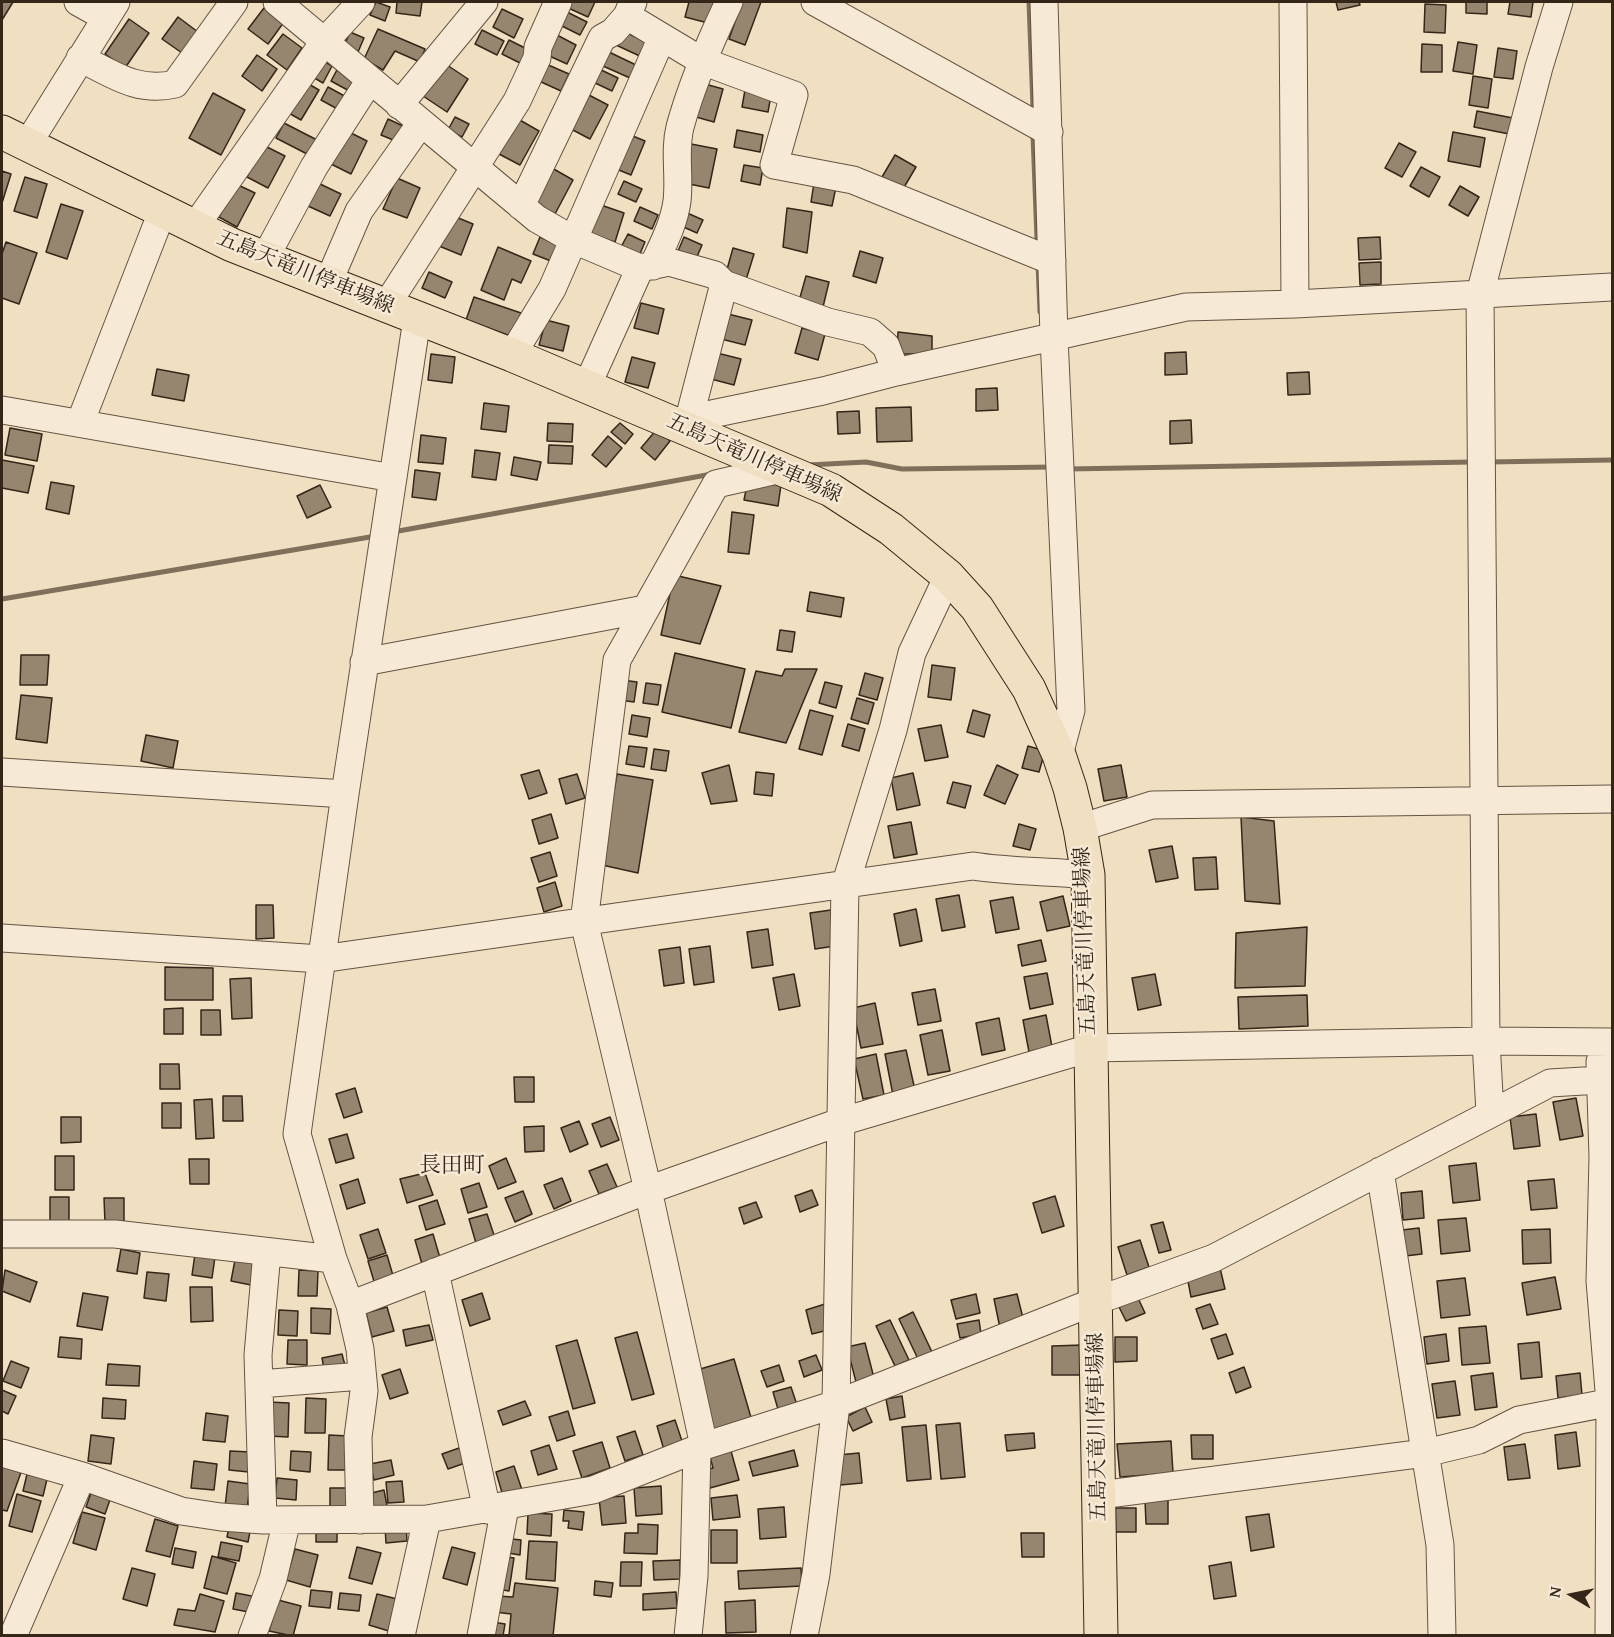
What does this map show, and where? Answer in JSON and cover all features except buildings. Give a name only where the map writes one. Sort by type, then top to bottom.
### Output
[{"type":"main road","name":"五島天竜川停車場線","points":[[14,139],[194,228],[417,319],[681,421],[719,442],[831,490],[891,529],[948,576],[976,608],[1029,689],[1059,755],[1080,828],[1088,875],[1101,1635]]},
{"type":"street","points":[[14,139],[80,58],[111,9],[78,2]]},
{"type":"street","points":[[80,58],[132,83],[155,88],[175,84],[234,2]]},
{"type":"street","points":[[277,2],[537,219],[574,240],[646,267],[669,262],[715,275],[724,284],[828,322],[870,332],[886,346],[896,372]]},
{"type":"street","points":[[194,228],[324,42],[361,2]]},
{"type":"street","points":[[399,105],[484,2]]},
{"type":"street","points":[[386,306],[517,101],[537,58],[538,47],[558,2]]},
{"type":"street","points":[[587,386],[646,267],[673,222],[677,199],[679,136],[702,61],[729,2]]},
{"type":"street","points":[[815,2],[1049,132]]},
{"type":"street","points":[[1044,2],[1052,261],[1045,339],[1060,468],[1071,710],[1059,755]]},
{"type":"street","points":[[1293,2],[1295,304]]},
{"type":"street","points":[[1490,1113],[1486,1041],[1480,294],[1539,67],[1559,2]]},
{"type":"street","points":[[521,206],[602,38],[613,32],[630,9],[662,37],[702,61],[794,95],[774,165],[852,180],[1052,261]]},
{"type":"street","points":[[512,355],[552,289],[662,37]]},
{"type":"street","points":[[265,258],[314,167],[370,80]]},
{"type":"street","points":[[328,283],[359,211],[421,123]]},
{"type":"street","points":[[80,423],[162,212]]},
{"type":"street","points":[[724,284],[681,421],[823,391],[896,372],[1186,307],[1295,304],[1612,287]]},
{"type":"street","points":[[360,1520],[358,1437],[364,1391],[360,1349],[350,1305],[333,1259],[297,1134],[364,662],[417,319]]},
{"type":"street","points":[[2,410],[393,478]]},
{"type":"street","points":[[688,1635],[694,1576],[701,1448],[648,1190],[584,922],[617,660],[716,484],[774,466]]},
{"type":"street","points":[[804,1635],[816,1574],[836,1404],[845,886],[893,730],[912,653],[948,576]]},
{"type":"street","points":[[364,662],[645,609]]},
{"type":"street","points":[[2,772],[345,794]]},
{"type":"street","points":[[1080,828],[1152,805],[1612,799]]},
{"type":"street","points":[[2,938],[321,959],[973,866],[1010,871],[1088,875]]},
{"type":"street","points":[[350,1305],[648,1190],[840,1122],[1090,1048],[1486,1041],[1606,1042],[1600,1080],[1603,1157],[1600,1281],[1611,1403],[1609,1635]]},
{"type":"street","points":[[2,1453],[82,1476],[181,1511],[275,1520],[427,1519],[593,1491],[701,1448],[836,1404],[1096,1301],[1214,1258],[1550,1083],[1600,1080]]},
{"type":"street","points":[[1380,1171],[1440,1545],[1442,1635]]},
{"type":"street","points":[[5,1242],[115,1234],[333,1259]]},
{"type":"street","points":[[252,1635],[273,1579],[275,1520],[259,1384],[258,1355],[267,1252]]},
{"type":"street","points":[[435,1272],[496,1508],[481,1635]]},
{"type":"street","points":[[259,1384],[362,1376]]},
{"type":"street","points":[[1100,1495],[1425,1453],[1479,1440],[1520,1420],[1611,1403]]},
{"type":"street","points":[[13,1635],[82,1476]]},
{"type":"street","points":[[401,1635],[427,1519]]},
{"type":"waterway","points":[[1029,2],[1033,107]]},
{"type":"waterway","points":[[1033,135],[1037,239]]},
{"type":"waterway","points":[[1038,264],[1040,312]]},
{"type":"waterway","points":[[1488,462],[1612,460]]},
{"type":"waterway","points":[[808,465],[866,462],[902,469],[1053,467]]},
{"type":"waterway","points":[[1068,469],[1472,462]]},
{"type":"waterway","points":[[393,532],[712,474]]},
{"type":"waterway","points":[[2,599],[376,536]]},
{"type":"district","name":"長田町","points":[[452,1166]]}]
